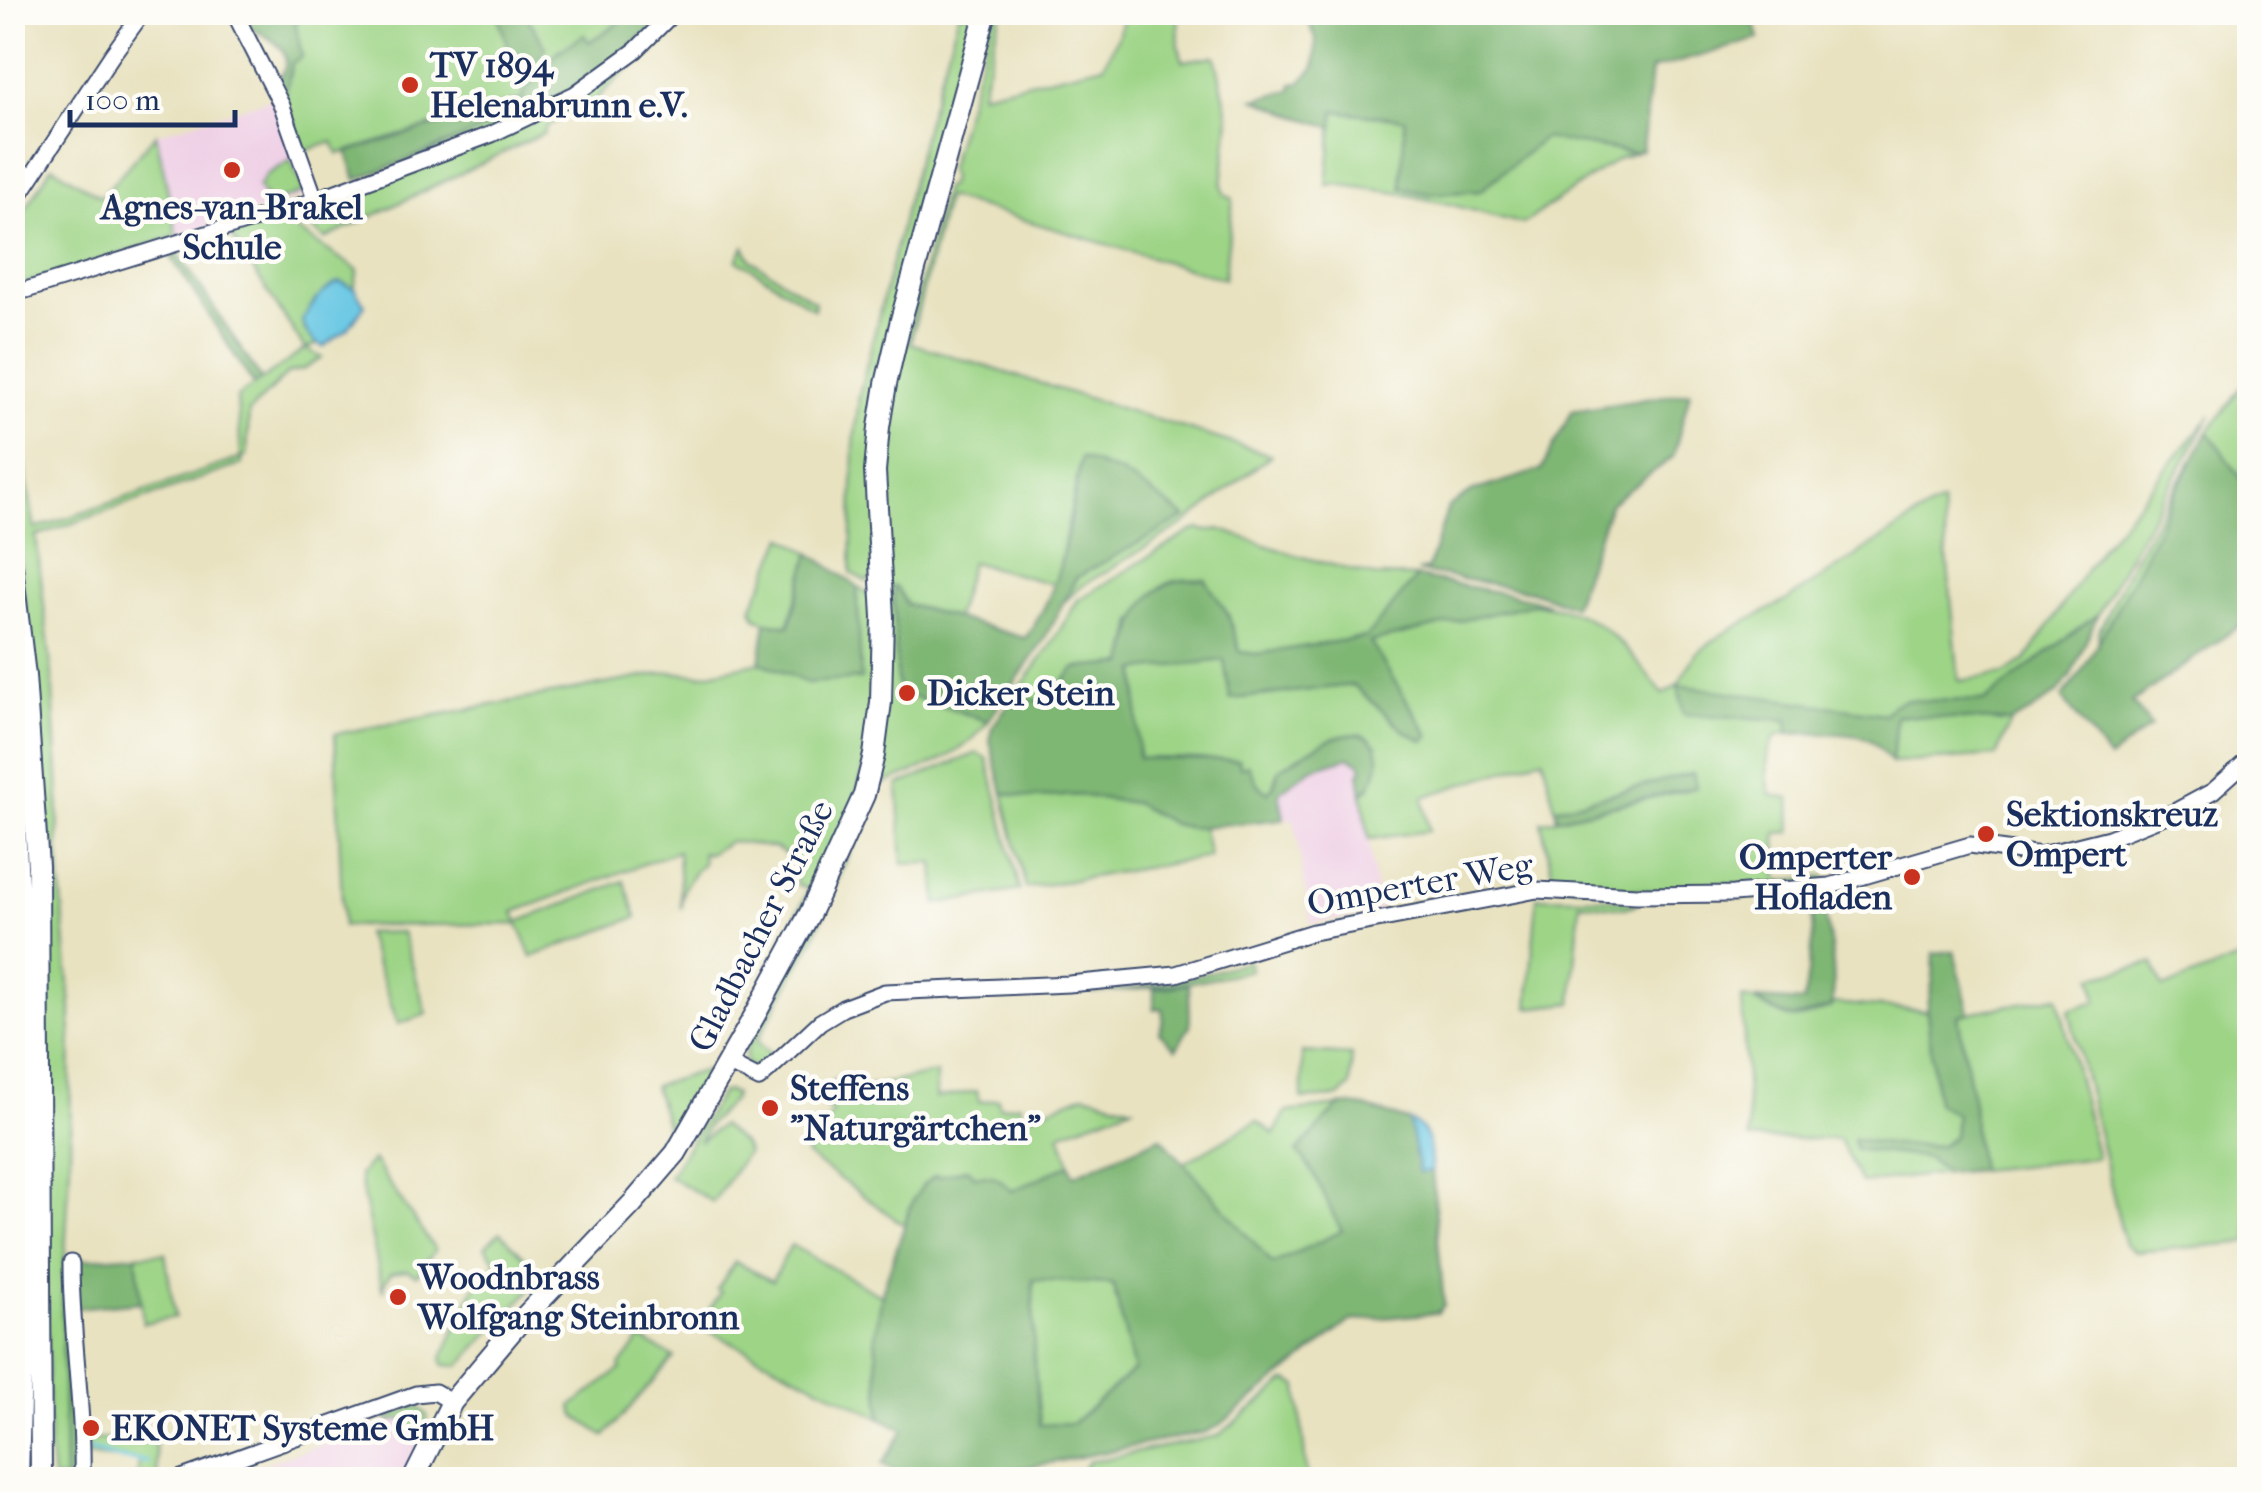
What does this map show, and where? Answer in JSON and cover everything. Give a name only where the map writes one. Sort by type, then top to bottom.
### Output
[{"type":"main road","name":"Gladbacher Straße","points":[[413,1480],[452,1402],[516,1326],[634,1203],[676,1153],[810,913],[864,795],[881,702],[883,617],[876,472],[879,426],[901,320],[986,12]]},
{"type":"main road","points":[[12,567],[26,676],[38,866],[41,1480]]},
{"type":"main road","points":[[12,772],[23,976],[18,1480]]},
{"type":"street","points":[[12,206],[143,12]]},
{"type":"street","points":[[234,12],[282,106],[315,199]]},
{"type":"street","points":[[12,290],[44,285],[280,213],[492,134],[576,94],[636,50],[674,12]]},
{"type":"street","name":"Omperter Weg","points":[[728,1063],[759,1078],[820,1022],[843,1008],[885,992],[1070,984],[1176,974],[1313,932],[1537,890],[1733,894],[1830,886],[1970,845],[2041,855],[2109,838],[2174,812],[2213,791],[2250,758]]},
{"type":"street","points":[[70,1264],[84,1436],[82,1480]]},
{"type":"street","points":[[176,1480],[416,1394],[435,1392],[452,1402]]},
{"type":"shaded area","name":"Agnes-van-Brakel Schule","points":[[273,98],[309,195],[177,236],[156,134]]},
{"type":"shaded area","points":[[1349,757],[1363,769],[1359,773],[1379,912],[1311,924],[1294,819],[1284,819],[1279,792],[1311,769]]},
{"type":"shaded area","points":[[400,1419],[423,1432],[402,1479],[215,1480]]},
{"type":"green space","points":[[240,13],[321,13],[295,21],[302,57],[292,63],[284,99],[276,82],[286,63],[285,55],[274,42],[248,27]]},
{"type":"green space","name":"TV 1894 Helenabrunn e.V.","points":[[321,13],[497,13],[519,80],[546,48],[525,13],[621,13],[617,16],[621,21],[588,42],[584,36],[523,99],[338,154],[333,142],[304,151],[284,99],[292,63],[302,57],[295,21]]},
{"type":"green space","points":[[497,13],[525,13],[546,48],[519,81]]},
{"type":"green space","points":[[669,13],[574,89],[525,113],[356,180],[347,152],[523,99],[557,52],[584,35],[589,42],[620,22],[616,15]]},
{"type":"green space","points":[[959,13],[978,13],[890,342],[874,576],[867,582],[851,573],[859,396],[926,124]]},
{"type":"green space","points":[[994,13],[1001,13],[981,93],[1104,65],[1125,13],[1178,14],[1183,61],[1215,56],[1229,118],[1222,186],[1224,194],[1233,199],[1224,279],[946,197],[910,343],[1271,455],[1183,525],[1080,587],[1064,602],[1076,578],[1184,516],[1121,473],[1081,459],[1056,585],[971,562],[955,618],[906,604],[897,588],[911,696],[988,721],[954,753],[912,773],[873,785],[885,433],[890,434],[892,429],[889,410],[944,188],[949,186],[948,171]]},
{"type":"green space","points":[[1304,13],[1752,13],[1759,39],[1651,70],[1642,150],[1634,153],[1544,138],[1480,191],[1432,194],[1401,188],[1405,119],[1335,111],[1333,127],[1255,99],[1292,90],[1292,84],[1300,83],[1315,67],[1316,38]]},
{"type":"green space","points":[[633,60],[596,99],[546,127],[544,133],[325,239],[305,222],[303,211]]},
{"type":"green space","points":[[1334,111],[1406,119],[1401,188],[1432,194],[1480,191],[1544,138],[1634,153],[1617,159],[1523,224],[1398,193],[1327,185]]},
{"type":"green space","points":[[156,134],[177,236],[22,285],[13,282],[12,235],[52,166],[101,197]]},
{"type":"green space","points":[[291,160],[304,192],[269,204],[258,187],[266,175]]},
{"type":"green space","points":[[280,219],[358,270],[354,288],[341,282],[314,302],[302,320],[304,329],[318,344],[306,349],[322,358],[288,373],[249,412],[247,455],[242,464],[36,536],[52,674],[58,848],[71,1008],[70,1165],[62,1309],[65,1479],[53,1479],[49,1445],[33,682],[13,494],[12,398],[35,529],[241,458],[237,397],[305,349],[231,235]]},
{"type":"green space","points":[[744,246],[751,260],[815,302],[814,309],[737,261]]},
{"type":"green space","points":[[177,252],[261,379],[254,385],[170,255]]},
{"type":"green space","points":[[2249,377],[2249,489],[2208,432]]},
{"type":"green space","points":[[1690,392],[1673,457],[1610,504],[1573,606],[1531,591],[1417,571],[1428,569],[1448,507],[1473,491],[1541,470],[1572,411]]},
{"type":"green space","points":[[2211,415],[2098,614],[1985,701],[1961,700],[1886,714],[1684,714],[1789,720],[1788,734],[1774,739],[1768,763],[1771,795],[1790,798],[1791,832],[1777,833],[1778,881],[1824,876],[1825,880],[1688,893],[1555,885],[1541,822],[1695,788],[1693,773],[1555,808],[1543,758],[1423,797],[1429,831],[1369,839],[1362,794],[1370,787],[1377,745],[1275,779],[1267,793],[1248,766],[1240,767],[1238,760],[1138,758],[1137,670],[1225,660],[1231,699],[1353,685],[1405,731],[1424,741],[1429,735],[1369,642],[1532,604],[1556,607],[1593,621],[1622,645],[1663,694],[1678,685],[1696,654],[1721,635],[1789,599],[1942,503],[1959,681],[2004,674],[2026,660],[2100,549]]},
{"type":"green space","points":[[2208,432],[2249,489],[2249,619],[2132,702],[2151,726],[2109,759],[2062,697],[2094,649]]},
{"type":"green space","points":[[1081,458],[1121,473],[1185,517],[1076,578],[1042,643],[988,721],[911,696],[897,685],[893,586],[906,604],[1025,638],[1057,575]]},
{"type":"green space","points":[[2193,458],[2099,641],[2098,633],[2133,559]]},
{"type":"green space","points":[[1199,529],[1219,529],[1374,576],[1417,577],[1366,637],[1257,654],[1240,652],[1228,614],[1134,620],[1125,664],[1076,668],[1053,692],[1038,701],[1012,699],[1078,600]]},
{"type":"green space","points":[[784,537],[810,553],[788,626],[756,617],[752,608]]},
{"type":"green space","points":[[810,553],[857,586],[861,679],[807,683],[760,662],[766,622],[789,626]]},
{"type":"green space","points":[[1417,577],[1548,604],[1532,604],[1370,642],[1429,736],[1424,741],[1405,731],[1353,685],[1230,699],[1224,660],[1137,670],[1138,758],[1239,760],[1240,767],[1248,765],[1267,792],[1273,787],[1279,769],[1327,741],[1358,734],[1375,744],[1379,764],[1362,794],[1359,773],[1363,769],[1349,757],[1311,769],[1279,792],[1284,819],[1191,828],[1173,824],[1134,803],[1079,795],[1032,798],[1003,793],[990,741],[993,726],[1012,699],[1038,700],[1053,692],[1076,668],[1125,664],[1138,616],[1160,588],[1172,582],[1205,579],[1228,614],[1240,652],[1257,654],[1366,637]]},
{"type":"green space","points":[[857,586],[876,599],[878,628],[866,762],[854,804],[795,930],[790,927],[809,889],[796,884],[797,861],[775,848],[730,841],[709,854],[702,852],[703,863],[686,884],[681,909],[678,851],[514,912],[518,922],[624,881],[637,917],[532,957],[518,924],[343,926],[335,734],[670,672],[700,675],[760,662],[807,683],[861,678]]},
{"type":"green space","points":[[2098,614],[2071,675],[2058,692],[2032,711],[2011,722],[1896,715],[1892,763],[1863,737],[1788,734],[1788,720],[1683,714],[1678,685],[1885,714],[1905,700],[1985,701]]},
{"type":"green space","points":[[1896,715],[2011,722],[1996,756],[1892,763]]},
{"type":"green space","points":[[977,753],[987,758],[1020,890],[937,904],[934,863],[903,864],[898,785]]},
{"type":"green space","points":[[1693,773],[1696,787],[1557,818],[1555,808]]},
{"type":"green space","points":[[1003,793],[1032,798],[1079,795],[1134,803],[1173,824],[1203,828],[1209,857],[1026,888]]},
{"type":"green space","points":[[871,802],[813,940],[757,1041],[773,1057],[759,1068],[752,1067],[747,1064],[746,1051]]},
{"type":"green space","points":[[1817,893],[1831,949],[1831,1007],[1799,1017],[1785,1016],[1755,999],[1804,1002],[1813,936],[1810,894]]},
{"type":"green space","points":[[1537,897],[1607,898],[1639,904],[1624,908],[1580,903],[1572,1003],[1528,1008]]},
{"type":"green space","points":[[402,932],[427,1014],[398,1024],[365,933]]},
{"type":"green space","points":[[1954,951],[1969,1013],[1958,1016],[1980,1170],[1946,1173],[1928,1158],[1855,1149],[1853,1139],[1941,1146],[1954,1136],[1956,1114],[1937,1103],[1927,1011],[1934,953]]},
{"type":"green space","points":[[2249,955],[2249,1242],[2135,1252],[2125,1245],[2069,1010],[2097,1001],[2093,977],[2153,963],[2163,988]]},
{"type":"green space","points":[[1248,961],[1250,970],[1231,975],[1093,993],[1172,981]]},
{"type":"green space","points":[[1189,984],[1190,1026],[1176,1049],[1159,1032],[1163,1009],[1154,1009],[1154,989]]},
{"type":"green space","points":[[2058,996],[2097,1158],[1980,1170],[1958,1015]]},
{"type":"green space","points":[[1742,998],[1791,1018],[1815,1014],[1833,1003],[1927,1011],[1937,1103],[1956,1114],[1954,1136],[1941,1146],[1854,1139],[1855,1149],[1928,1158],[1946,1173],[1861,1183],[1839,1139],[1749,1139]]},
{"type":"green space","points":[[1302,1052],[1352,1055],[1350,1086],[1339,1097],[1302,1099]]},
{"type":"green space","points":[[712,1068],[677,1130],[670,1136],[654,1086]]},
{"type":"green space","points":[[936,1073],[936,1098],[977,1091],[979,1102],[998,1099],[1000,1107],[1020,1104],[1022,1119],[1085,1094],[1132,1107],[1060,1133],[1070,1164],[1012,1191],[986,1175],[975,1176],[913,1200],[904,1225],[806,1155],[833,1112],[823,1105],[834,1080],[844,1092]]},
{"type":"green space","points":[[721,1093],[734,1094],[733,1100],[709,1123],[699,1142],[721,1125],[747,1152],[713,1202],[669,1176]]},
{"type":"green space","points":[[1339,1106],[1297,1152],[1311,1170],[1343,1231],[1272,1264],[1184,1163],[1257,1121],[1274,1134],[1286,1112]]},
{"type":"green space","points":[[1339,1106],[1365,1107],[1409,1121],[1419,1172],[1432,1171],[1444,1305],[1437,1313],[1350,1321],[1220,1425],[1206,1432],[968,1479],[909,1479],[882,1464],[904,1430],[881,1418],[875,1335],[883,1289],[913,1200],[924,1184],[936,1175],[968,1168],[975,1176],[1004,1182],[1012,1191],[1070,1164],[1074,1175],[1161,1137],[1273,1264],[1342,1231],[1311,1170],[1297,1152]],"holes":[[[1033,1280],[1113,1284],[1134,1370],[1073,1423],[1040,1425]]]},
{"type":"green space","points":[[373,1160],[435,1250],[417,1275],[407,1270],[391,1273],[383,1292],[359,1175]]},
{"type":"green space","points":[[500,1232],[543,1276],[459,1366],[444,1365],[442,1358],[474,1288],[497,1262],[485,1247]]},
{"type":"green space","points":[[791,1245],[882,1296],[875,1335],[881,1418],[699,1326],[735,1262],[772,1281]]},
{"type":"green space","points":[[165,1253],[175,1317],[143,1323],[136,1255]]},
{"type":"green space","points":[[136,1255],[141,1302],[75,1308],[74,1260]]},
{"type":"green space","points":[[67,1260],[79,1479],[65,1479]]},
{"type":"green space","points":[[1033,1280],[1113,1284],[1134,1370],[1073,1423],[1040,1426]]},
{"type":"green space","points":[[641,1339],[674,1357],[605,1436],[575,1416],[572,1406],[621,1369]]},
{"type":"green space","points":[[1287,1381],[1298,1386],[1307,1479],[1081,1479],[1088,1462],[1218,1436]]},
{"type":"green space","points":[[417,1406],[427,1415],[423,1432],[400,1419],[388,1422],[388,1417]]},
{"type":"green space","points":[[87,1439],[155,1441],[158,1477],[137,1479],[136,1460],[87,1456]]},
{"type":"water","points":[[340,282],[354,288],[365,305],[348,329],[323,347],[309,336],[302,320],[323,293]]},
{"type":"water","points":[[1409,1121],[1425,1135],[1432,1171],[1419,1172]]},
{"type":"waterway","points":[[89,1450],[147,1462]]},
{"type":"place","name":"TV 1894 Helenabrunn e.V.","points":[[410,85]]},
{"type":"place","name":"Agnes-van-Brakel Schule","points":[[232,170]]},
{"type":"place","name":"Dicker Stein","points":[[907,693]]},
{"type":"place","name":"Sektionskreuz Ompert","points":[[1986,834]]},
{"type":"place","name":"Omperter Hofladen","points":[[1912,877]]},
{"type":"place","name":"Steffens \"Naturgärtchen\"","points":[[770,1108]]},
{"type":"place","name":"Woodnbrass Wolfgang Steinbronn","points":[[398,1297]]},
{"type":"place","name":"EKONET Systeme GmbH","points":[[91,1428]]}]
